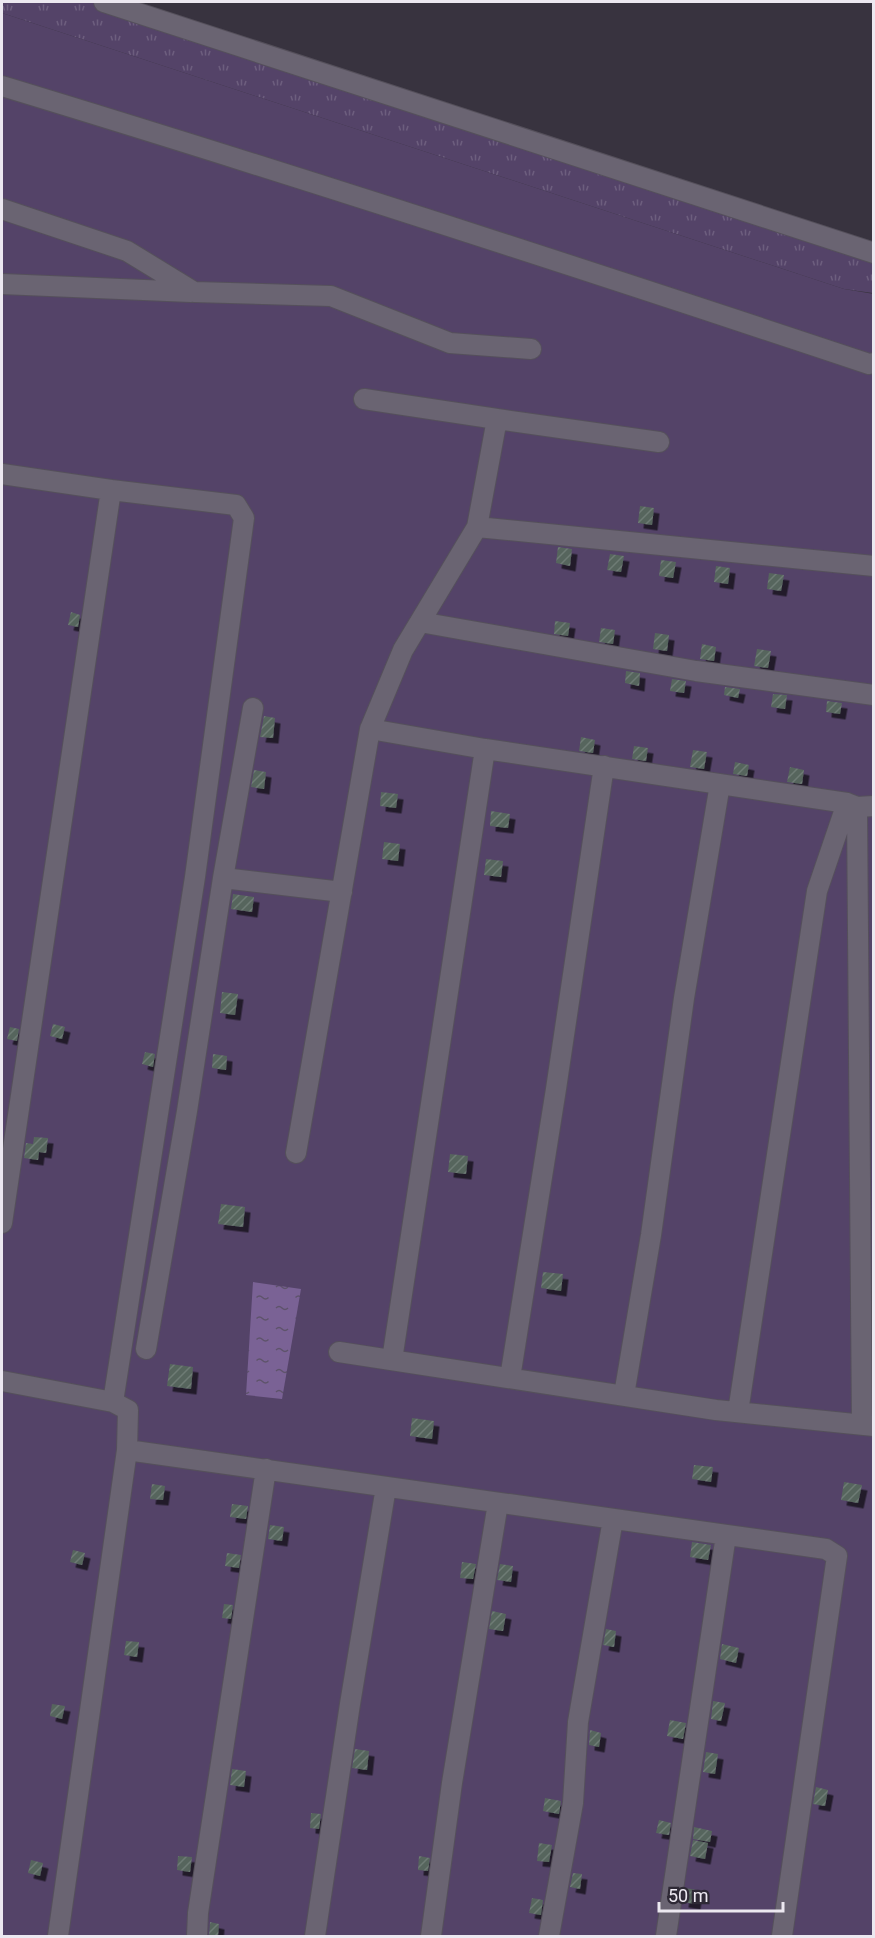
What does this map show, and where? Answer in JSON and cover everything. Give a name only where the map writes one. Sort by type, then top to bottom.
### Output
[{"type":"street","points":[[104,2],[873,253]]},
{"type":"street","points":[[2,86],[211,149],[459,228],[869,364],[873,363]]},
{"type":"street","points":[[2,209],[127,251],[194,292]]},
{"type":"street","points":[[2,284],[331,296],[450,343],[531,349]]},
{"type":"street","points":[[364,399],[659,442]]},
{"type":"street","points":[[296,1153],[370,729],[403,650],[477,527],[496,419]]},
{"type":"street","points":[[2,474],[236,505],[244,518],[193,888],[113,1402]]},
{"type":"street","points":[[2,1223],[111,490]]},
{"type":"street","points":[[477,527],[873,566]]},
{"type":"street","points":[[420,622],[696,671],[873,694]]},
{"type":"street","points":[[146,1349],[253,708]]},
{"type":"street","points":[[370,729],[485,749],[859,805]]},
{"type":"street","points":[[392,1360],[485,749]]},
{"type":"street","points":[[510,1378],[558,1078],[604,766]]},
{"type":"street","points":[[624,1395],[651,1235],[684,998],[720,784]]},
{"type":"street","points":[[339,1352],[738,1412],[868,1425],[859,805]]},
{"type":"street","points":[[738,1412],[817,891],[859,805]]},
{"type":"street","points":[[223,878],[342,892]]},
{"type":"street","points":[[2,1381],[113,1402],[128,1410],[127,1450],[58,1936]]},
{"type":"street","points":[[127,1450],[826,1549],[837,1556],[782,1936]]},
{"type":"street","points":[[196,1936],[266,1469]]},
{"type":"street","points":[[315,1936],[386,1486]]},
{"type":"street","points":[[431,1936],[452,1783],[498,1503]]},
{"type":"street","points":[[549,1936],[573,1803],[578,1722],[613,1519]]},
{"type":"street","points":[[666,1936],[726,1535]]},
{"type":"green space","points":[[2,2],[104,2],[873,253],[873,293],[844,289],[2,13]]},
{"type":"green space","points":[[2,13],[844,289],[874,294],[873,1936],[2,1936]]},
{"type":"water","points":[[253,1282],[301,1289],[282,1399],[246,1395]]},
{"type":"building","points":[[640,506],[654,508],[652,525],[638,523]]},
{"type":"building","points":[[558,547],[572,549],[570,566],[556,563]]},
{"type":"building","points":[[610,554],[624,556],[621,572],[607,570]]},
{"type":"building","points":[[661,560],[676,562],[673,578],[659,576]]},
{"type":"building","points":[[716,566],[730,568],[728,584],[714,582]]},
{"type":"building","points":[[769,573],[784,575],[781,591],[767,589]]},
{"type":"building","points":[[71,612],[80,615],[78,627],[68,625]]},
{"type":"building","points":[[555,621],[570,623],[568,636],[554,634]]},
{"type":"building","points":[[601,628],[615,630],[613,644],[599,642]]},
{"type":"building","points":[[655,633],[669,635],[667,651],[653,649]]},
{"type":"building","points":[[702,644],[716,647],[714,661],[700,659]]},
{"type":"building","points":[[757,649],[771,651],[768,668],[754,666]]},
{"type":"building","points":[[626,671],[640,673],[639,686],[625,683]]},
{"type":"building","points":[[672,679],[686,681],[684,693],[670,691]]},
{"type":"building","points":[[725,687],[740,689],[738,698],[724,695]]},
{"type":"building","points":[[773,694],[787,695],[785,709],[771,707]]},
{"type":"building","points":[[827,701],[842,703],[840,714],[826,712]]},
{"type":"building","points":[[264,716],[275,718],[273,738],[260,737]]},
{"type":"building","points":[[581,737],[595,740],[593,753],[579,751]]},
{"type":"building","points":[[634,746],[648,748],[646,761],[632,759]]},
{"type":"building","points":[[693,750],[707,752],[704,769],[690,767]]},
{"type":"building","points":[[735,762],[749,765],[747,776],[733,774]]},
{"type":"building","points":[[790,767],[804,770],[802,784],[787,782]]},
{"type":"building","points":[[254,770],[266,772],[264,789],[251,787]]},
{"type":"building","points":[[381,792],[398,794],[396,808],[380,806]]},
{"type":"building","points":[[491,811],[510,814],[508,828],[490,826]]},
{"type":"building","points":[[384,842],[400,844],[398,861],[382,859]]},
{"type":"building","points":[[486,859],[503,861],[501,877],[484,875]]},
{"type":"building","points":[[233,894],[254,897],[252,912],[231,909]]},
{"type":"building","points":[[222,992],[238,994],[235,1015],[220,1013]]},
{"type":"building","points":[[53,1024],[65,1027],[62,1039],[50,1036]]},
{"type":"building","points":[[10,1027],[19,1029],[17,1041],[7,1039]]},
{"type":"building","points":[[145,1052],[155,1054],[153,1067],[142,1064]]},
{"type":"building","points":[[213,1054],[227,1056],[226,1070],[212,1068]]},
{"type":"building","points":[[34,1137],[48,1138],[46,1153],[39,1152],[38,1160],[24,1158],[26,1143],[33,1144]]},
{"type":"building","points":[[450,1154],[468,1156],[466,1174],[448,1172]]},
{"type":"building","points":[[221,1204],[245,1207],[243,1227],[218,1224]]},
{"type":"building","points":[[543,1272],[563,1274],[561,1291],[541,1288]]},
{"type":"building","points":[[170,1364],[193,1367],[191,1389],[167,1386]]},
{"type":"building","points":[[412,1418],[434,1421],[432,1439],[410,1436]]},
{"type":"building","points":[[694,1465],[713,1467],[711,1482],[692,1479]]},
{"type":"building","points":[[844,1482],[862,1485],[858,1503],[841,1500]]},
{"type":"building","points":[[152,1484],[165,1486],[163,1500],[150,1499]]},
{"type":"building","points":[[232,1504],[248,1506],[246,1519],[230,1517]]},
{"type":"building","points":[[270,1525],[284,1527],[282,1541],[268,1539]]},
{"type":"building","points":[[692,1542],[711,1545],[708,1560],[690,1557]]},
{"type":"building","points":[[73,1550],[85,1553],[82,1565],[70,1562]]},
{"type":"building","points":[[227,1553],[241,1555],[239,1568],[225,1566]]},
{"type":"building","points":[[462,1562],[476,1564],[473,1579],[460,1578]]},
{"type":"building","points":[[500,1564],[513,1566],[511,1582],[497,1580]]},
{"type":"building","points":[[224,1604],[233,1605],[231,1619],[222,1618]]},
{"type":"building","points":[[492,1611],[506,1614],[503,1631],[489,1629]]},
{"type":"building","points":[[606,1629],[616,1631],[614,1647],[603,1645]]},
{"type":"building","points":[[126,1641],[139,1642],[137,1657],[124,1655]]},
{"type":"building","points":[[722,1644],[739,1648],[736,1663],[720,1659]]},
{"type":"building","points":[[713,1701],[725,1703],[721,1721],[711,1719]]},
{"type":"building","points":[[52,1704],[65,1706],[62,1719],[50,1716]]},
{"type":"building","points":[[670,1720],[686,1723],[683,1739],[667,1736]]},
{"type":"building","points":[[590,1730],[601,1733],[599,1747],[589,1745]]},
{"type":"building","points":[[355,1749],[369,1751],[367,1770],[352,1768]]},
{"type":"building","points":[[706,1752],[718,1754],[715,1774],[703,1772]]},
{"type":"building","points":[[232,1769],[246,1771],[244,1787],[230,1785]]},
{"type":"building","points":[[816,1787],[828,1790],[825,1806],[813,1804]]},
{"type":"building","points":[[545,1798],[561,1801],[559,1814],[543,1811]]},
{"type":"building","points":[[311,1813],[321,1814],[319,1829],[310,1828]]},
{"type":"building","points":[[659,1820],[671,1823],[669,1835],[656,1833]]},
{"type":"building","points":[[694,1827],[712,1831],[710,1842],[693,1839]]},
{"type":"building","points":[[693,1840],[708,1843],[705,1859],[690,1856]]},
{"type":"building","points":[[539,1843],[552,1845],[549,1862],[537,1861]]},
{"type":"building","points":[[178,1856],[192,1857],[190,1872],[177,1870]]},
{"type":"building","points":[[419,1856],[430,1858],[428,1871],[418,1870]]},
{"type":"building","points":[[31,1860],[43,1863],[40,1876],[28,1873]]},
{"type":"building","points":[[573,1873],[582,1874],[580,1889],[570,1887]]},
{"type":"building","points":[[685,1888],[697,1890],[695,1904],[683,1902]]},
{"type":"building","points":[[532,1898],[543,1900],[541,1915],[529,1913]]},
{"type":"building","points":[[210,1922],[219,1924],[218,1936],[209,1936]]}]
